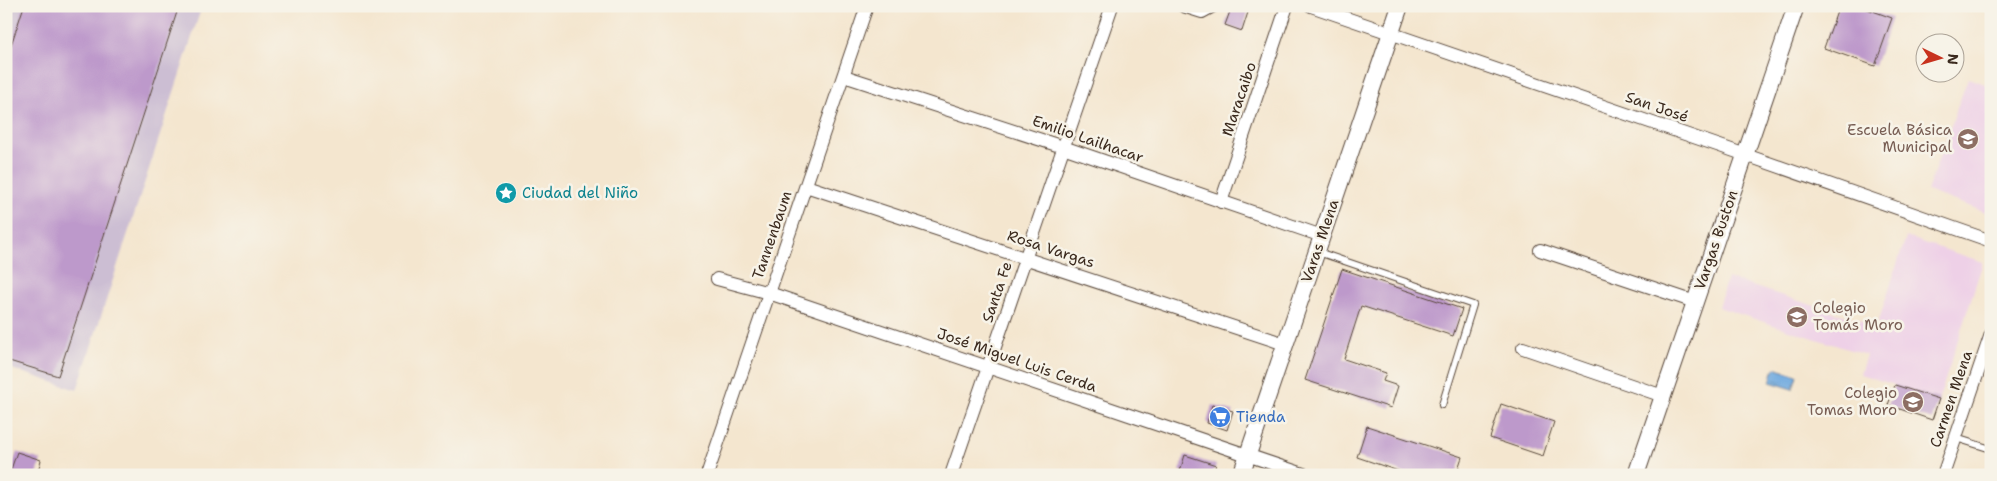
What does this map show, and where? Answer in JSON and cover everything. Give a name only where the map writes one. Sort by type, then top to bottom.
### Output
[{"type":"street","name":"Tannenbaum","points":[[706,475],[867,6]]},
{"type":"street","name":"Santa Fe","points":[[951,475],[1112,6]]},
{"type":"street","points":[[1183,6],[1202,12],[1213,6]]},
{"type":"street","name":"Maracaibo","points":[[1221,202],[1287,6]]},
{"type":"street","name":"San José","points":[[1311,6],[1991,241]]},
{"type":"street","name":"Varas Mena","points":[[1241,475],[1400,6]]},
{"type":"street","name":"Vargas Buston","points":[[1636,475],[1796,6]]},
{"type":"street","name":"Emilio Lailhacar","points":[[844,76],[1064,147],[1322,236]]},
{"type":"street","name":"Rosa Vargas","points":[[806,186],[1285,344]]},
{"type":"street","points":[[1540,250],[1695,302]]},
{"type":"street","name":"José Miguel Luis Cerda","points":[[717,279],[769,293],[1306,475]]},
{"type":"street","name":"Carmen Mena","points":[[1943,475],[1988,351],[1991,334]]},
{"type":"street","points":[[1523,348],[1663,396]]},
{"type":"lane","points":[[1316,252],[1473,305],[1442,405]]},
{"type":"lane","points":[[1956,438],[1991,449]]},
{"type":"shaded area","points":[[13,6],[202,6],[77,390],[6,367],[6,27]]},
{"type":"shaded area","name":"Escuela Básica Municipal","points":[[1968,78],[1991,86],[1991,214],[1927,191]]},
{"type":"shaded area","name":"Colegio Tomás Moro","points":[[1906,237],[1983,262],[1939,399],[1860,374],[1866,355],[1718,307],[1727,278],[1877,326]]},
{"type":"water","points":[[1774,368],[1797,375],[1793,389],[1770,382]]},
{"type":"building","points":[[24,6],[162,6],[177,12],[58,376],[6,360],[6,60]]},
{"type":"building","points":[[1232,6],[1250,6],[1242,31],[1225,25]]},
{"type":"building","points":[[1839,6],[1859,6],[1892,18],[1875,66],[1824,48]]},
{"type":"building","points":[[1342,269],[1462,309],[1453,336],[1361,306],[1344,359],[1386,373],[1383,381],[1398,386],[1391,408],[1305,380]]},
{"type":"building","name":"Colegio Tomas Moro","points":[[1895,385],[1939,399],[1932,420],[1888,405]]},
{"type":"building","points":[[1501,404],[1554,422],[1543,456],[1490,438]]},
{"type":"building","name":"Tienda","points":[[1212,405],[1233,411],[1227,430],[1207,423]]},
{"type":"building","points":[[1367,426],[1462,457],[1456,475],[1410,475],[1357,457]]},
{"type":"building","points":[[17,452],[41,460],[37,475],[9,475]]},
{"type":"building","points":[[1185,455],[1216,465],[1212,475],[1192,475],[1180,471]]},
{"type":"place","name":"Escuela Básica Municipal","points":[[1968,139]]},
{"type":"place","name":"Ciudad del Niño","points":[[506,193]]},
{"type":"place","name":"Colegio Tomás Moro","points":[[1797,317]]},
{"type":"place","name":"Colegio Tomas Moro","points":[[1913,402]]},
{"type":"place","name":"Tienda","points":[[1220,417]]}]
